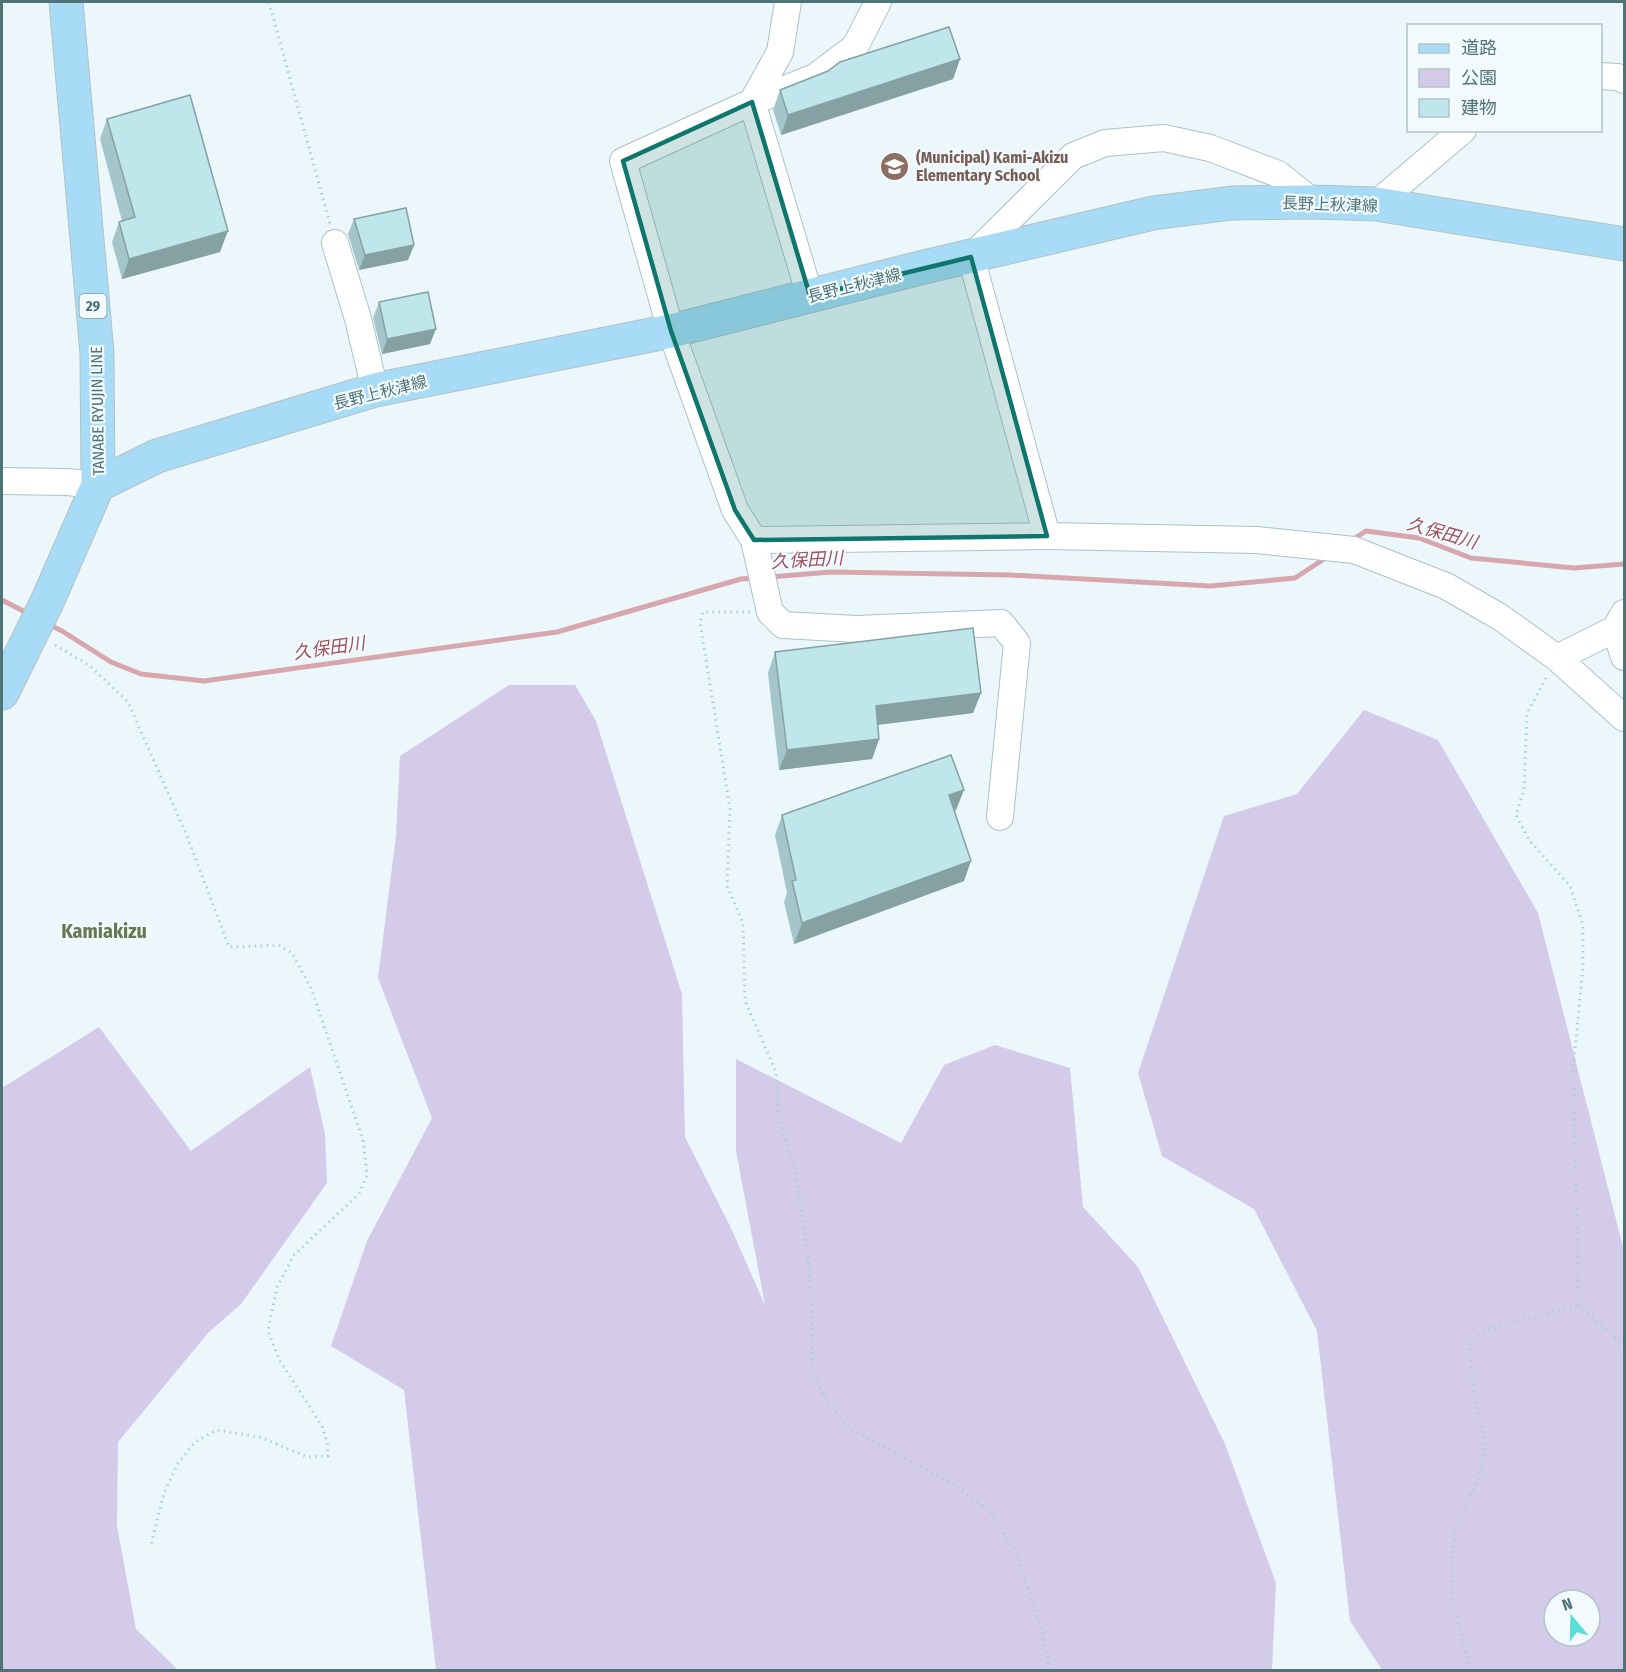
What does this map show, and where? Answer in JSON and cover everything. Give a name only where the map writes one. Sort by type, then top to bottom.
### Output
[{"type":"main road","name":"TANABE RYUJIN LINE","points":[[2,693],[47,602],[98,485],[97,353],[66,2]]},
{"type":"main road","name":"長野上秋津線","points":[[98,485],[157,456],[375,390],[671,331],[1153,213],[1232,203],[1376,204],[1624,244]]},
{"type":"street","points":[[788,2],[780,52],[752,102],[810,296]]},
{"type":"street","points":[[878,2],[855,47],[815,76],[623,161],[671,331],[735,510],[754,540],[770,612],[783,625],[856,629],[1001,623],[1017,643],[1000,817]]},
{"type":"street","points":[[1602,76],[1618,77],[1624,80]]},
{"type":"street","points":[[1376,204],[1460,132]]},
{"type":"street","points":[[1047,536],[971,257],[1072,156],[1105,143],[1164,138],[1210,148],[1278,174],[1313,202]]},
{"type":"street","points":[[335,243],[358,319],[375,390]]},
{"type":"street","points":[[2,481],[98,485]]},
{"type":"street","points":[[754,540],[1047,536],[1257,540],[1354,550],[1446,586],[1500,616],[1557,658],[1624,718]]},
{"type":"street","points":[[1557,658],[1620,621],[1624,657]]},
{"type":"path","points":[[269,2],[335,243]]},
{"type":"path","points":[[770,612],[703,612],[700,622],[730,808],[727,886],[743,923],[744,1001],[776,1072],[778,1113],[796,1173],[808,1256],[812,1368],[828,1404],[849,1428],[953,1484],[992,1512],[1016,1553],[1042,1632],[1050,1671]]},
{"type":"path","points":[[32,632],[89,665],[128,702],[187,836],[229,947],[278,945],[292,953],[311,988],[363,1140],[368,1175],[359,1194],[294,1255],[277,1287],[268,1331],[280,1361],[322,1426],[328,1446],[328,1456],[307,1456],[260,1437],[217,1430],[209,1434],[195,1442],[178,1463],[164,1493],[150,1548]]},
{"type":"path","points":[[1557,658],[1527,712],[1524,789],[1516,815],[1529,840],[1570,886],[1583,925],[1583,967],[1573,1071],[1579,1305],[1624,1345]]},
{"type":"path","points":[[1470,1671],[1451,1594],[1454,1535],[1480,1474],[1485,1441],[1474,1394],[1469,1345],[1485,1330],[1579,1305]]},
{"type":"highlighted area","points":[[752,102],[810,296],[971,257],[1047,536],[754,540],[735,510],[671,331],[623,161]]},
{"type":"green space","points":[[509,685],[575,685],[596,721],[682,994],[685,1137],[730,1226],[765,1305],[736,1151],[736,1059],[901,1143],[944,1065],[995,1045],[1070,1068],[1083,1207],[1138,1267],[1225,1444],[1276,1583],[1272,1670],[436,1670],[404,1390],[331,1346],[367,1241],[432,1118],[378,978],[396,836],[400,756]]},
{"type":"green space","points":[[1364,710],[1438,740],[1538,913],[1624,1251],[1624,1670],[1382,1670],[1350,1621],[1317,1331],[1254,1209],[1162,1156],[1138,1073],[1224,816],[1297,794]]},
{"type":"green space","points":[[99,1027],[191,1151],[310,1067],[325,1134],[327,1183],[241,1304],[208,1333],[118,1442],[117,1526],[136,1629],[178,1670],[2,1670],[2,1088]]},
{"type":"building","points":[[949,27],[960,59],[788,115],[780,90],[828,71],[840,62]]},
{"type":"building","points":[[190,95],[228,231],[129,259],[119,222],[135,217],[107,119]]},
{"type":"building","points":[[406,208],[414,245],[365,255],[354,219]]},
{"type":"building","points":[[428,292],[436,329],[387,339],[379,302]]},
{"type":"building","points":[[973,628],[981,693],[876,706],[879,739],[787,750],[775,652]]},
{"type":"building","points":[[951,755],[964,790],[949,795],[971,861],[802,923],[792,881],[796,880],[782,815]]},
{"type":"waterway","name":"久保田川","points":[[1352,540],[1366,531],[1419,538],[1471,558],[1574,568],[1624,564]]},
{"type":"waterway","name":"久保田川","points":[[770,577],[831,572],[1010,575],[1211,586],[1295,578],[1327,557]]},
{"type":"waterway","name":"久保田川","points":[[48,624],[111,662],[141,674],[204,681],[557,632],[741,579],[755,578]]},
{"type":"waterway","name":"久保田川","points":[[2,600],[29,614]]},
{"type":"place","name":"(Municipal) Kami-Akizu Elementary School","points":[[895,166]]},
{"type":"district","name":"Kamiakizu","points":[[104,931]]}]
